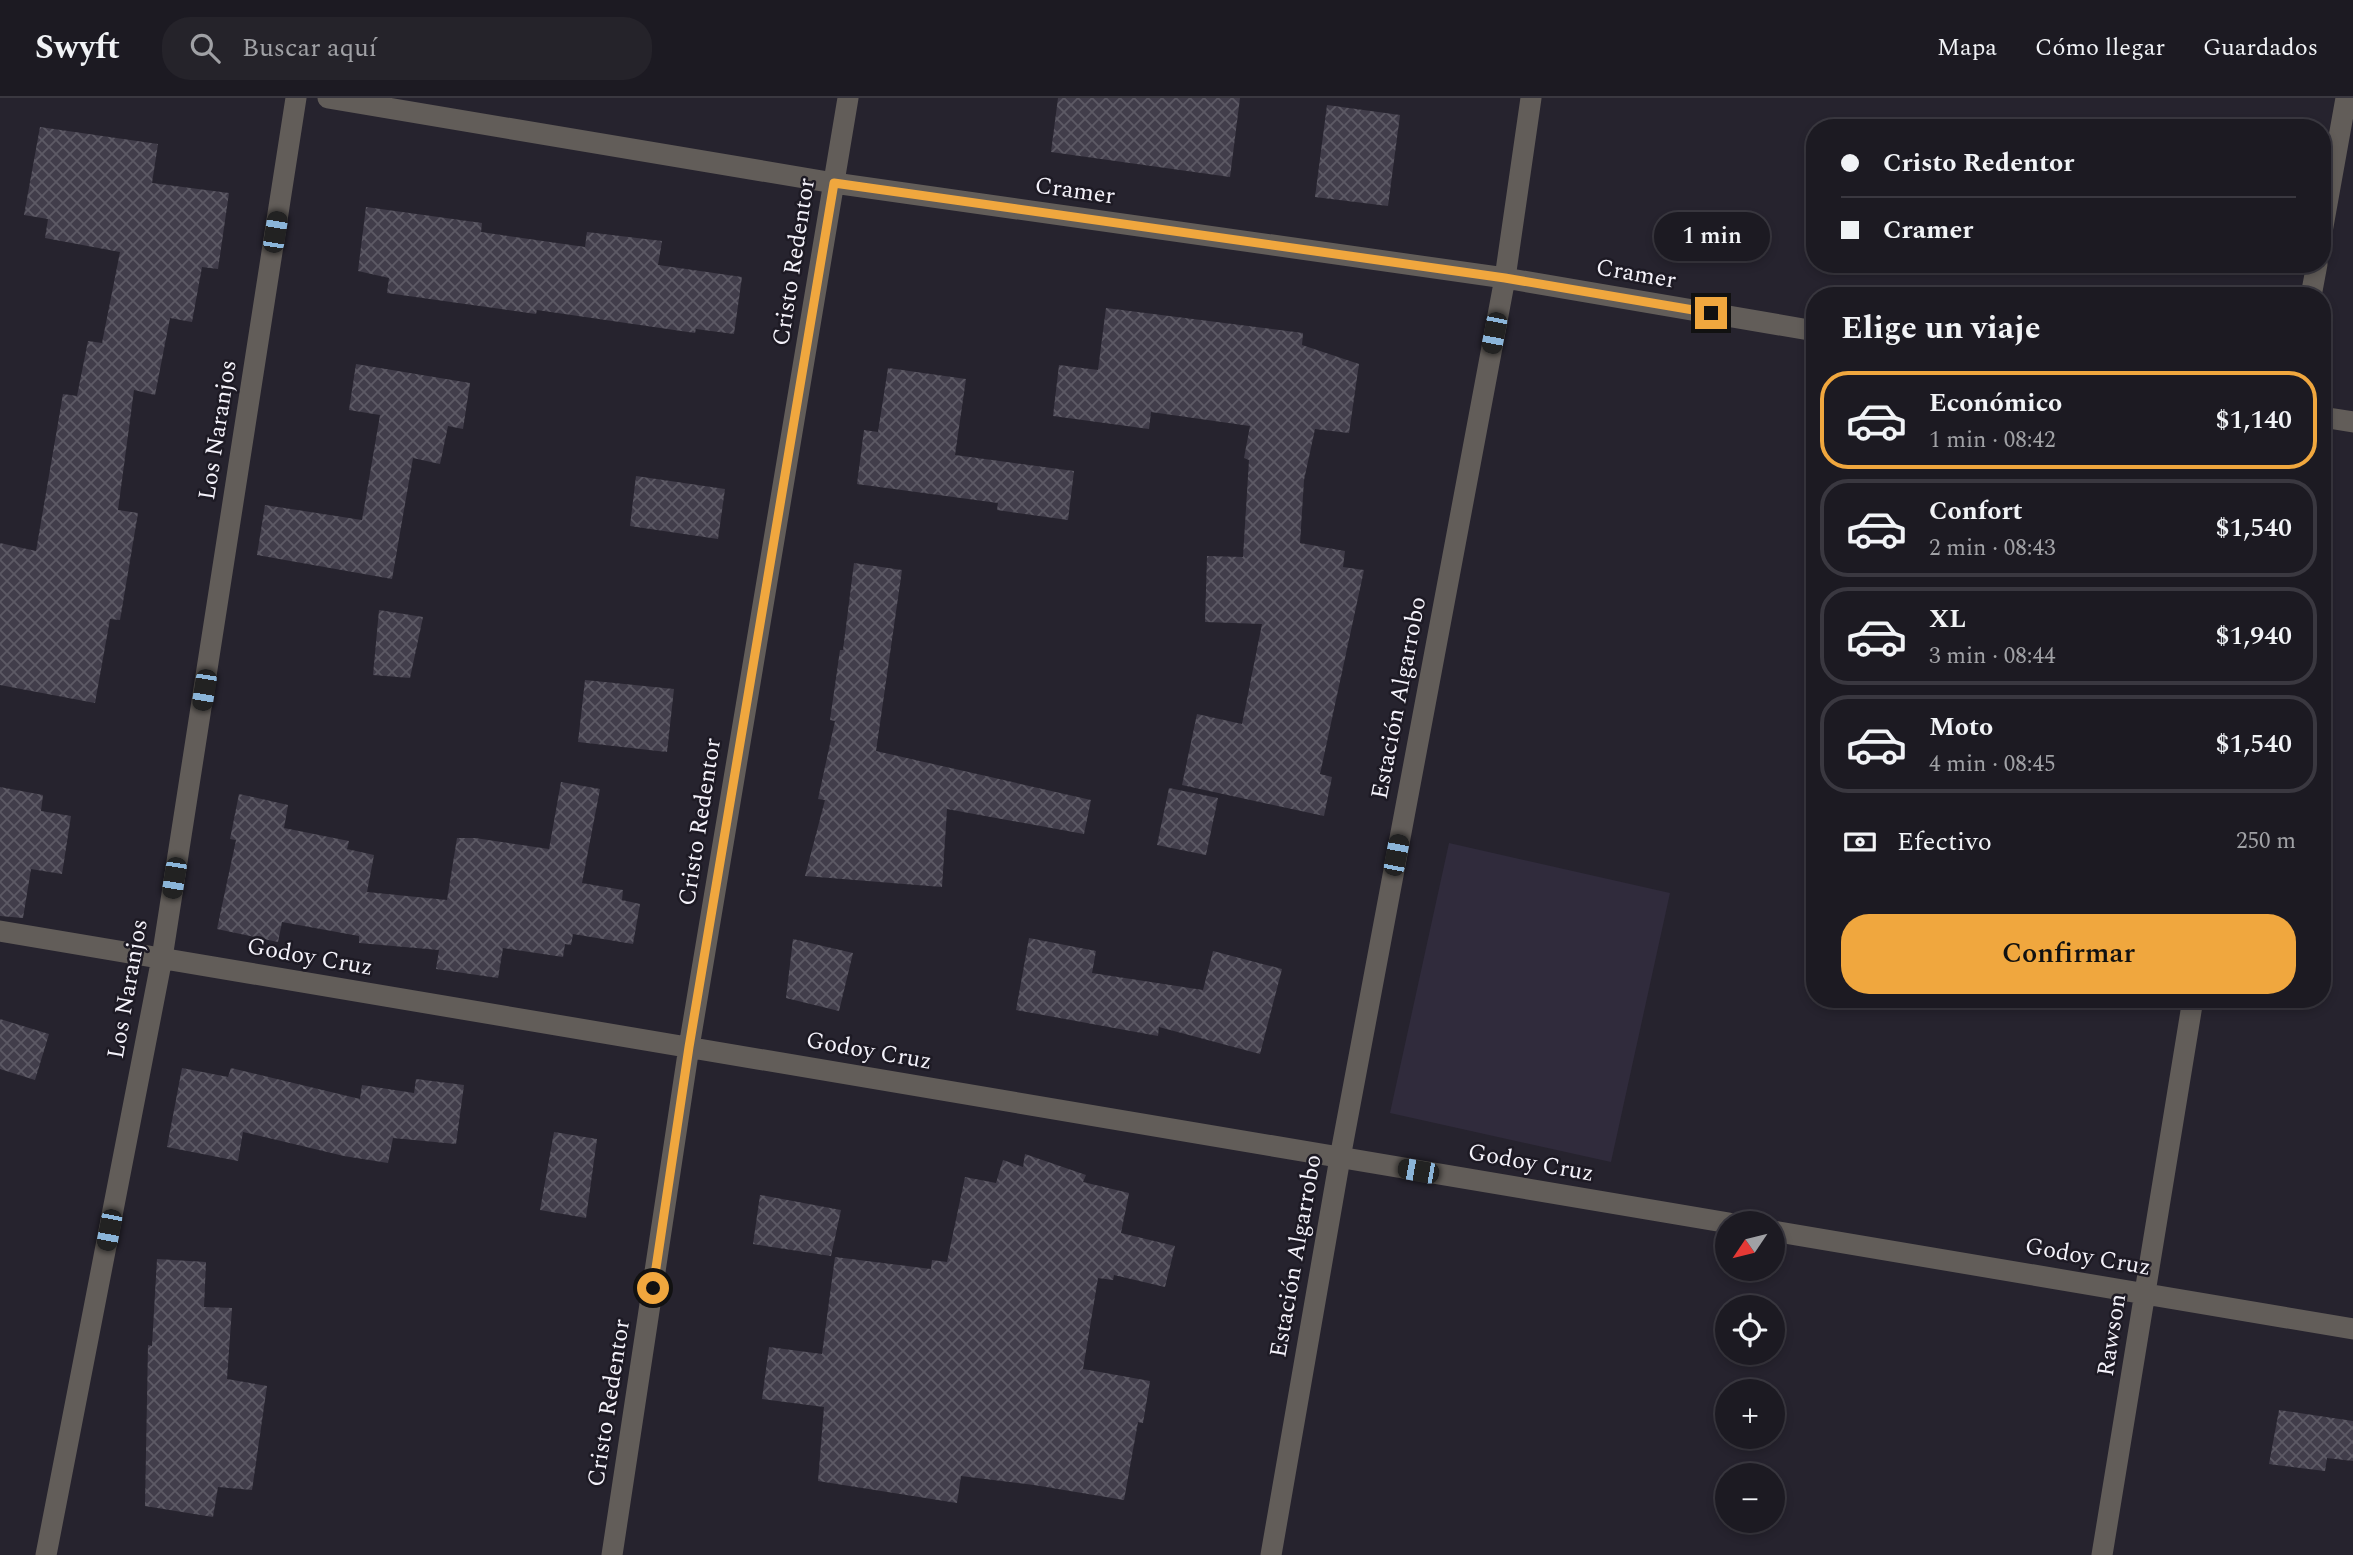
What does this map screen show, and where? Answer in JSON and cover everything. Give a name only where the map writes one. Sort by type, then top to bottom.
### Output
[{"type":"street","name":"Los Naranjos","points":[[46,1555],[162,958],[296,98]]},
{"type":"street","name":"Cramer","points":[[328,98],[834,183],[1505,278],[1806,329]]},
{"type":"street","name":"Cristo Redentor","points":[[612,1555],[689,1047],[848,98]]},
{"type":"street","name":"Estación Algarrobo","points":[[1270,1555],[1340,1158],[1505,278],[1531,98]]},
{"type":"street","points":[[2331,182],[2346,98]]},
{"type":"street","points":[[2331,418],[2353,422]]},
{"type":"street","name":"Godoy Cruz","points":[[0,931],[1715,1221]]},
{"type":"street","name":"Rawson","points":[[2102,1555],[2192,1008]]},
{"type":"street","name":"Godoy Cruz","points":[[1785,1233],[2353,1329]]},
{"type":"shaded area","points":[[1449,843],[1670,893],[1611,1162],[1390,1113]]},
{"type":"building","points":[[1058,98],[1240,98],[1230,177],[1051,152]]},
{"type":"building","points":[[1327,105],[1400,115],[1388,206],[1315,197]]},
{"type":"building","points":[[40,127],[158,144],[152,183],[229,193],[218,269],[202,267],[192,322],[170,318],[155,395],[134,390],[118,510],[138,513],[120,620],[110,619],[95,703],[0,685],[0,543],[36,551],[63,394],[77,396],[88,341],[102,343],[120,252],[45,238],[48,219],[24,215]]},
{"type":"building","points":[[366,207],[482,223],[481,232],[585,247],[587,232],[662,241],[658,265],[742,277],[734,334],[696,329],[695,333],[537,310],[536,314],[387,293],[389,278],[358,271]]},
{"type":"building","points":[[1106,308],[1303,333],[1302,345],[1359,364],[1349,433],[1315,429],[1304,480],[1300,543],[1345,551],[1343,567],[1364,570],[1320,774],[1332,777],[1324,816],[1182,785],[1197,714],[1242,724],[1262,624],[1205,622],[1207,556],[1243,557],[1249,460],[1244,458],[1250,426],[1151,412],[1149,429],[1053,416],[1059,365],[1098,370]]},
{"type":"building","points":[[356,364],[470,383],[463,429],[448,426],[440,464],[413,458],[392,579],[257,555],[265,505],[362,520],[380,415],[349,410]]},
{"type":"building","points":[[888,368],[966,379],[955,455],[1074,471],[1068,520],[997,510],[998,503],[857,484],[864,430],[878,432]]},
{"type":"building","points":[[636,476],[725,489],[718,539],[630,526]]},
{"type":"building","points":[[854,563],[902,570],[876,751],[1091,800],[1084,834],[947,809],[942,887],[805,876],[825,800],[818,799],[835,721],[830,720],[840,650],[843,650]]},
{"type":"building","points":[[379,610],[423,617],[410,678],[373,675]]},
{"type":"building","points":[[585,680],[674,689],[667,752],[578,742]]},
{"type":"building","points":[[561,782],[600,789],[582,883],[623,890],[622,900],[640,904],[633,944],[573,934],[571,945],[565,944],[563,957],[503,948],[498,978],[436,969],[439,950],[359,943],[359,936],[282,922],[278,942],[217,929],[236,840],[230,839],[239,794],[288,805],[284,828],[349,841],[347,849],[374,855],[367,892],[447,900],[457,838],[475,838],[549,849]]},
{"type":"building","points":[[0,787],[43,795],[41,811],[71,816],[62,874],[31,869],[23,918],[0,916]]},
{"type":"building","points":[[1169,788],[1218,798],[1206,855],[1157,845]]},
{"type":"building","points":[[1029,938],[1096,951],[1092,973],[1203,990],[1213,951],[1282,969],[1260,1054],[1159,1027],[1158,1036],[1016,1010]]},
{"type":"building","points":[[793,939],[853,953],[839,1011],[786,998]]},
{"type":"building","points":[[0,1019],[49,1034],[35,1080],[0,1069]]},
{"type":"building","points":[[182,1068],[228,1077],[231,1068],[360,1099],[362,1085],[414,1093],[416,1079],[464,1085],[456,1144],[393,1138],[388,1163],[344,1156],[243,1132],[238,1161],[167,1147]]},
{"type":"building","points":[[554,1132],[597,1139],[586,1218],[540,1210]]},
{"type":"building","points":[[1025,1154],[1086,1175],[1083,1182],[1129,1193],[1121,1233],[1175,1246],[1165,1287],[1114,1275],[1113,1280],[1098,1278],[1083,1369],[1150,1381],[1143,1423],[1138,1422],[1124,1500],[961,1476],[957,1503],[818,1481],[824,1407],[762,1399],[769,1347],[822,1354],[835,1257],[931,1269],[932,1260],[947,1262],[965,1177],[996,1183],[1003,1160],[1023,1167]]},
{"type":"building","points":[[760,1195],[841,1210],[831,1256],[753,1244]]},
{"type":"building","points":[[157,1259],[206,1262],[204,1307],[232,1308],[227,1379],[267,1386],[252,1490],[218,1487],[213,1517],[145,1506],[148,1345],[152,1346]]},
{"type":"building","points":[[2279,1410],[2353,1421],[2353,1461],[2327,1458],[2325,1471],[2269,1464]]},
{"type":"route","points":[[653,1288],[689,1047],[834,183],[1505,278],[1711,313]]}]
